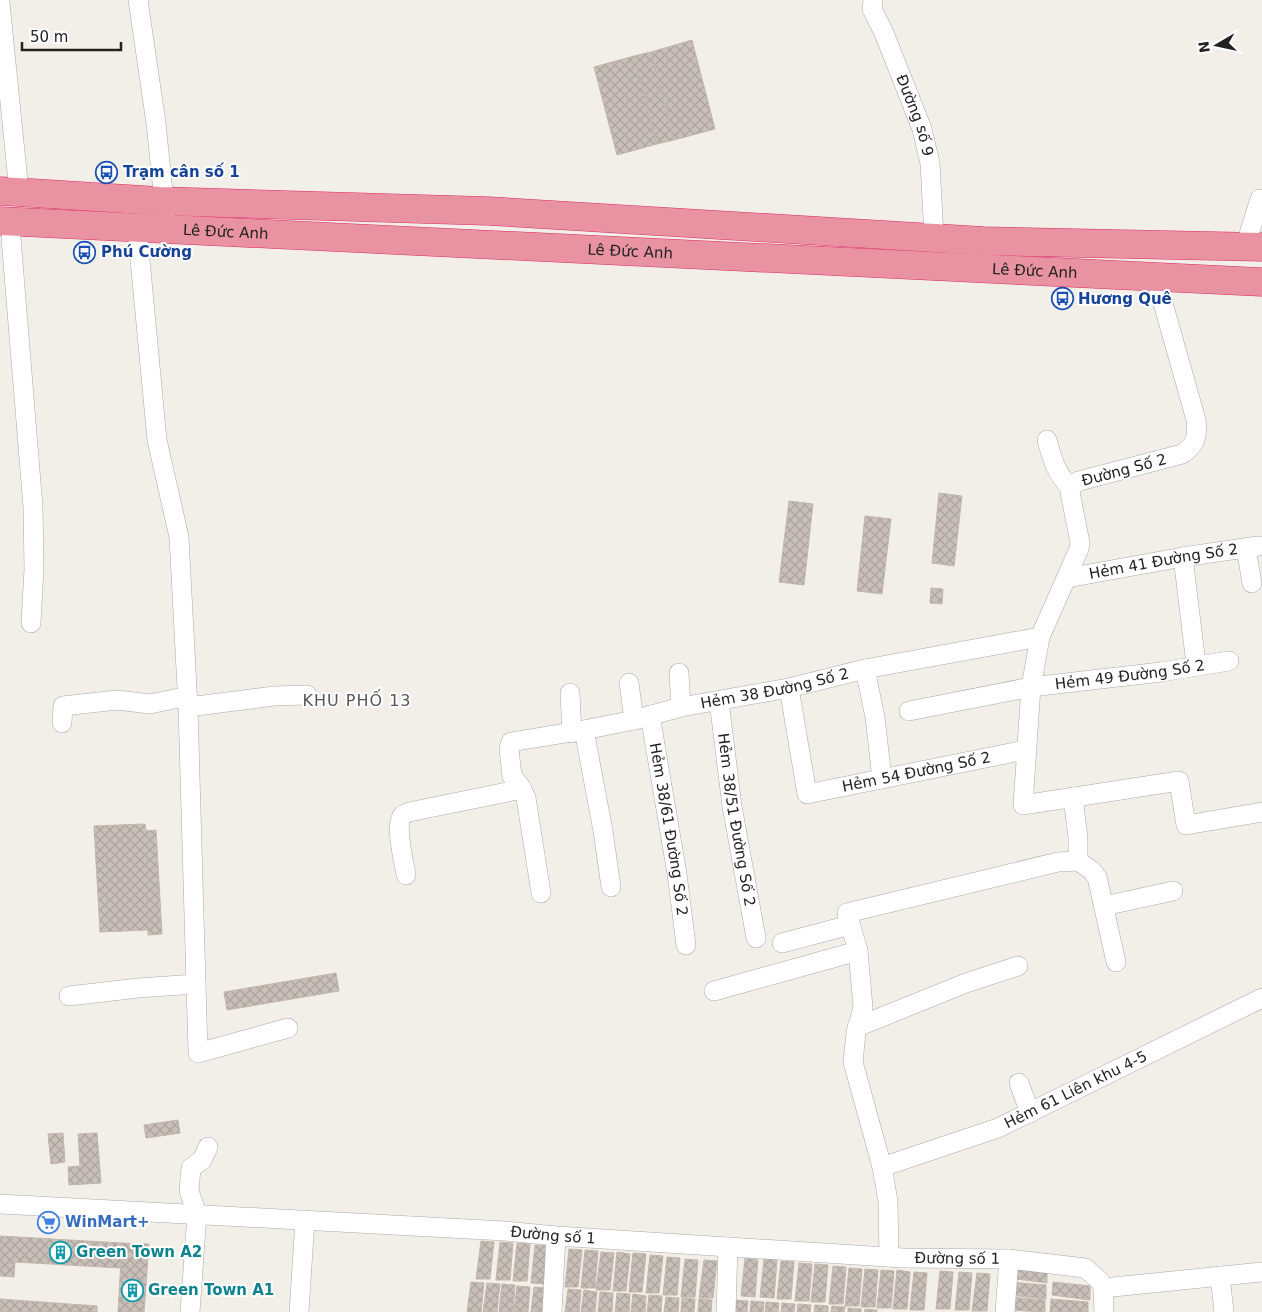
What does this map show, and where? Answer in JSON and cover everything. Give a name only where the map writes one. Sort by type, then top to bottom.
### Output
[{"type":"highway","name":"Lê Đức Anh","points":[[6,196],[164,207],[664,234],[1138,256],[1256,253]]},
{"type":"highway","name":"Lê Đức Anh","points":[[164,207],[491,211],[984,241],[1256,253]]},
{"type":"highway","name":"Lê Đức Anh","points":[[4,232],[137,235],[1159,283],[1262,282]]},
{"type":"highway","name":"Lê Đức Anh","points":[[1159,283],[1262,294]]},
{"type":"street","points":[[138,0],[156,123],[164,207]]},
{"type":"street","name":"Đường số 9","points":[[873,0],[872,9],[884,33],[922,130],[930,163],[934,237]]},
{"type":"street","points":[[0,3],[6,196]]},
{"type":"street","points":[[1256,253],[1260,200]]},
{"type":"street","points":[[4,232],[32,507],[34,569],[31,623]]},
{"type":"street","points":[[137,235],[157,440],[179,537],[187,703],[198,1053],[288,1028]]},
{"type":"street","name":"Đường Số 2","points":[[1073,797],[1023,805],[1025,750],[1031,687],[1040,637],[1067,578],[1080,543],[1070,487],[1079,481],[1182,454],[1190,449],[1196,440],[1198,432],[1159,283]]},
{"type":"street","points":[[1047,440],[1055,467],[1070,487]]},
{"type":"street","name":"Hẻm 41 Đường Số 2","points":[[1067,578],[1183,557],[1252,547],[1252,583]]},
{"type":"street","points":[[1183,557],[1195,656]]},
{"type":"street","name":"Hẻm 38 Đường Số 2","points":[[522,789],[512,776],[509,749],[511,742],[578,731],[681,706],[789,688],[865,669],[1040,637]]},
{"type":"street","name":"Hẻm 49 Đường Số 2","points":[[908,711],[1031,687],[1161,672],[1229,661]]},
{"type":"street","points":[[865,669],[875,718],[882,779]]},
{"type":"street","points":[[679,672],[681,706]]},
{"type":"street","name":"Hẻm 38/61 Đường Số 2","points":[[629,683],[642,717],[677,874],[686,945]]},
{"type":"street","name":"Hẻm 54 Đường Số 2","points":[[789,688],[807,794],[1025,750]]},
{"type":"street","points":[[570,693],[603,831],[611,887]]},
{"type":"street","points":[[62,723],[63,706],[117,700],[150,704],[179,698],[187,703],[307,695]]},
{"type":"street","name":"Hẻm 38/51 Đường Số 2","points":[[719,701],[732,806],[756,938]]},
{"type":"street","points":[[1078,861],[1078,838],[1073,797],[1179,781],[1186,825],[1262,812]]},
{"type":"street","points":[[406,875],[400,836],[403,814],[522,789],[526,798],[541,893]]},
{"type":"street","points":[[889,1257],[888,1201],[882,1167],[853,1062],[857,1026],[863,1007],[858,951],[847,913],[1058,862],[1078,861],[1091,870],[1096,877],[1116,962]]},
{"type":"street","points":[[1104,906],[1174,891]]},
{"type":"street","points":[[782,943],[850,925]]},
{"type":"street","points":[[714,990],[858,951]]},
{"type":"street","points":[[857,1026],[1018,966]]},
{"type":"street","points":[[69,996],[196,984]]},
{"type":"street","name":"Hẻm 61 Liên khu 4-5","points":[[882,1167],[998,1128],[1262,998]]},
{"type":"street","points":[[1018,1083],[1030,1113]]},
{"type":"street","points":[[190,1312],[197,1214],[189,1191],[191,1168],[202,1160],[208,1147]]},
{"type":"street","name":"Đường số 1","points":[[0,1204],[505,1230],[556,1236],[889,1257],[1009,1259],[1085,1268],[1102,1284]]},
{"type":"street","points":[[299,1312],[305,1220]]},
{"type":"street","points":[[552,1312],[556,1236]]},
{"type":"street","points":[[726,1312],[728,1247]]},
{"type":"street","points":[[1005,1312],[1009,1259]]},
{"type":"street","points":[[1104,1312],[1102,1284],[1262,1272]]},
{"type":"street","points":[[1220,1276],[1224,1312]]},
{"type":"building","points":[[692,40],[715,129],[674,140],[651,52]]},
{"type":"building","points":[[651,52],[674,140],[657,144],[634,56]]},
{"type":"building","points":[[634,56],[657,144],[617,155],[594,67]]},
{"type":"building","points":[[939,493],[962,496],[954,566],[932,563]]},
{"type":"building","points":[[789,501],[813,504],[804,585],[779,582]]},
{"type":"building","points":[[865,516],[891,519],[882,594],[857,591]]},
{"type":"building","points":[[931,588],[943,589],[942,604],[930,603]]},
{"type":"building","points":[[145,824],[146,831],[156,830],[162,934],[148,935],[148,930],[100,932],[94,826]]},
{"type":"building","points":[[336,973],[339,991],[227,1010],[224,992]]},
{"type":"building","points":[[178,1120],[180,1133],[146,1138],[144,1125]]},
{"type":"building","points":[[63,1133],[65,1162],[51,1164],[48,1134]]},
{"type":"building","points":[[97,1133],[101,1183],[69,1185],[68,1167],[80,1166],[78,1134]]},
{"type":"building","name":"Green Town A2","points":[[0,1236],[122,1243],[120,1268],[15,1262],[14,1277],[0,1276]]},
{"type":"building","points":[[481,1241],[494,1242],[490,1279],[476,1279]]},
{"type":"building","points":[[500,1242],[513,1243],[510,1280],[496,1280]]},
{"type":"building","name":"Green Town A1","points":[[122,1243],[149,1244],[144,1312],[118,1312]]},
{"type":"building","points":[[517,1243],[530,1244],[527,1281],[513,1281]]},
{"type":"building","points":[[535,1245],[548,1246],[544,1284],[531,1283]]},
{"type":"building","points":[[569,1249],[582,1250],[578,1287],[565,1287]]},
{"type":"building","points":[[585,1250],[598,1251],[595,1288],[581,1288]]},
{"type":"building","points":[[601,1252],[614,1253],[610,1290],[596,1290]]},
{"type":"building","points":[[617,1252],[630,1254],[626,1291],[613,1291]]},
{"type":"building","points":[[633,1253],[646,1254],[642,1292],[629,1292]]},
{"type":"building","points":[[650,1255],[663,1256],[659,1293],[646,1293]]},
{"type":"building","points":[[667,1257],[680,1258],[677,1295],[663,1295]]},
{"type":"building","points":[[745,1258],[758,1260],[755,1297],[741,1296]]},
{"type":"building","points":[[685,1259],[698,1260],[695,1297],[681,1297]]},
{"type":"building","points":[[764,1259],[777,1260],[774,1298],[760,1297]]},
{"type":"building","points":[[704,1260],[717,1261],[713,1298],[699,1298]]},
{"type":"building","points":[[781,1261],[794,1262],[791,1299],[777,1299]]},
{"type":"building","points":[[799,1263],[812,1264],[809,1301],[795,1301]]},
{"type":"building","points":[[815,1264],[828,1265],[825,1302],[811,1302]]},
{"type":"building","points":[[1010,1265],[1047,1269],[1047,1283],[1009,1278]]},
{"type":"building","points":[[833,1266],[846,1267],[843,1304],[829,1304]]},
{"type":"building","points":[[849,1268],[862,1269],[859,1306],[845,1306]]},
{"type":"building","points":[[865,1269],[878,1270],[875,1307],[861,1307]]},
{"type":"building","points":[[881,1270],[894,1271],[891,1308],[877,1308]]},
{"type":"building","points":[[897,1270],[910,1272],[907,1309],[893,1309]]},
{"type":"building","points":[[940,1271],[953,1272],[950,1309],[936,1309]]},
{"type":"building","points":[[914,1272],[927,1273],[924,1310],[910,1310]]},
{"type":"building","points":[[959,1272],[972,1273],[969,1310],[955,1310]]},
{"type":"building","points":[[977,1273],[990,1274],[987,1311],[972,1311]]},
{"type":"building","points":[[471,1282],[484,1283],[481,1312],[467,1312]]},
{"type":"building","points":[[1009,1282],[1046,1285],[1046,1299],[1008,1295]]},
{"type":"building","points":[[1053,1282],[1090,1286],[1090,1300],[1052,1295]]},
{"type":"building","points":[[487,1283],[500,1284],[497,1312],[483,1312]]},
{"type":"building","points":[[502,1284],[515,1285],[513,1312],[499,1312]]},
{"type":"building","points":[[517,1286],[530,1287],[528,1312],[514,1312]]},
{"type":"building","points":[[534,1287],[547,1288],[545,1312],[531,1312]]},
{"type":"building","points":[[568,1289],[581,1290],[579,1312],[565,1312]]},
{"type":"building","points":[[584,1290],[597,1292],[595,1312],[581,1312]]},
{"type":"building","points":[[600,1292],[613,1293],[612,1312],[598,1312]]},
{"type":"building","points":[[617,1293],[630,1294],[629,1312],[615,1312]]},
{"type":"building","points":[[633,1294],[646,1296],[645,1312],[631,1312]]},
{"type":"building","points":[[649,1295],[662,1296],[661,1312],[647,1312]]},
{"type":"building","points":[[666,1297],[679,1298],[678,1312],[664,1312]]},
{"type":"building","points":[[1008,1297],[1045,1300],[1045,1312],[1007,1310]]},
{"type":"building","points":[[682,1298],[695,1299],[694,1312],[681,1312]]},
{"type":"building","points":[[0,1299],[97,1306],[97,1312],[0,1312]]},
{"type":"building","points":[[699,1299],[712,1300],[711,1312],[698,1312]]},
{"type":"building","points":[[1051,1299],[1088,1302],[1088,1312],[1050,1312]]},
{"type":"building","points":[[735,1300],[748,1301],[747,1312],[734,1312]]},
{"type":"building","points":[[751,1301],[764,1302],[763,1312],[750,1312]]},
{"type":"building","points":[[766,1302],[779,1303],[778,1312],[765,1312]]},
{"type":"building","points":[[782,1303],[795,1304],[794,1312],[781,1312]]},
{"type":"building","points":[[798,1304],[811,1305],[810,1312],[797,1312]]},
{"type":"building","points":[[815,1305],[828,1306],[828,1312],[814,1312]]},
{"type":"building","points":[[832,1306],[845,1307],[844,1312],[831,1312]]},
{"type":"building","points":[[848,1308],[861,1309],[861,1312],[848,1312]]},
{"type":"building","points":[[865,1309],[877,1310],[877,1312],[864,1312]]},
{"type":"place","name":"Trạm cân số 1","points":[[107,172]]},
{"type":"place","name":"Phú Cường","points":[[85,252]]},
{"type":"place","name":"Hương Quê","points":[[1062,299]]},
{"type":"place","name":"WinMart+","points":[[49,1222]]},
{"type":"place","name":"Green Town A2","points":[[60,1252]]},
{"type":"place","name":"Green Town A1","points":[[132,1290]]},
{"type":"district","name":"KHU PHỐ 13","points":[[357,700]]}]
